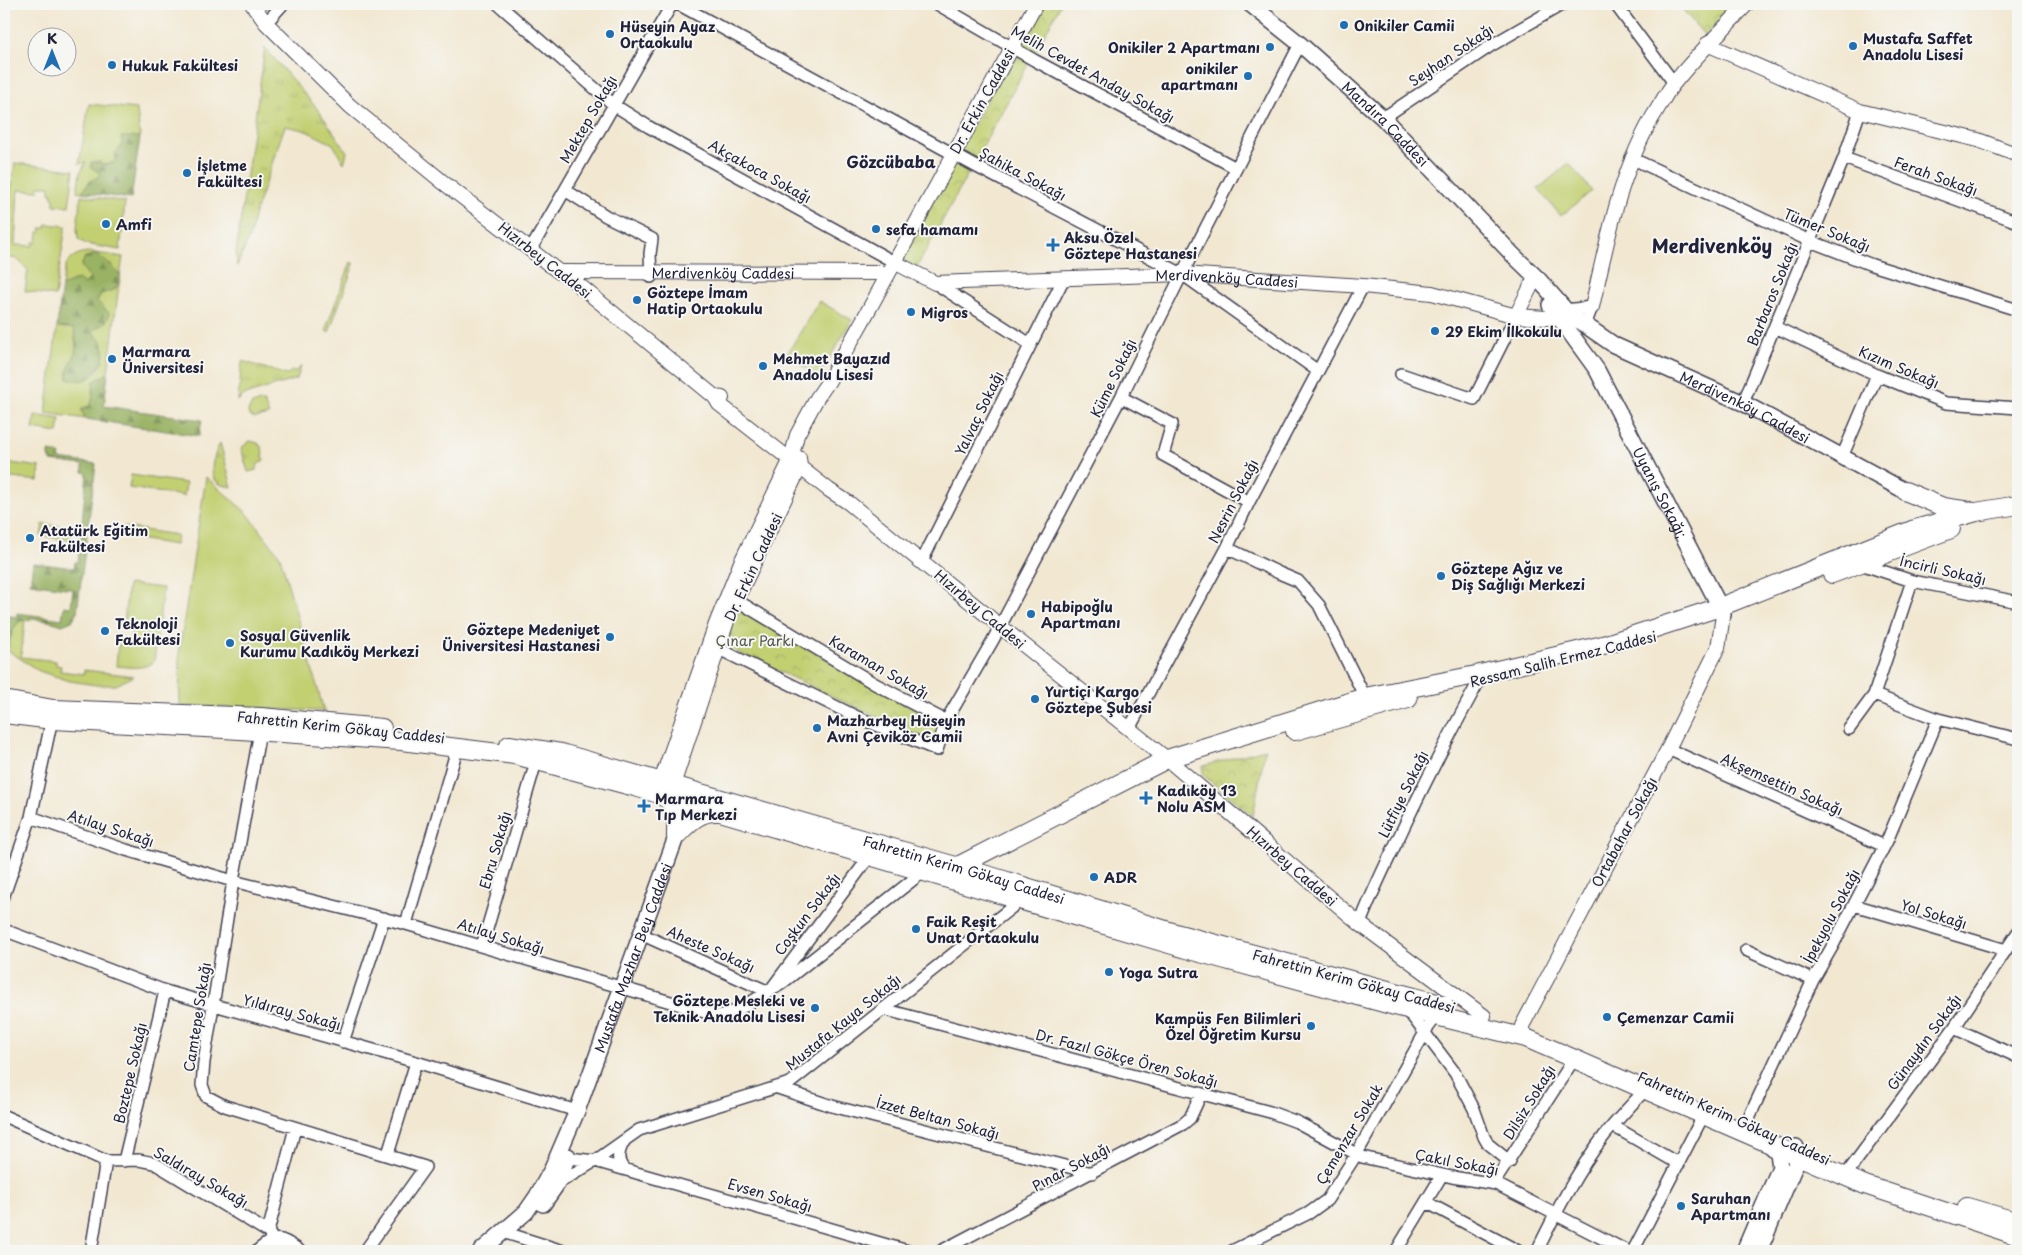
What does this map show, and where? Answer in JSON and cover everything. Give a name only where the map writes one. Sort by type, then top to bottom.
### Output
[{"type":"main road","name":"Mandıra Caddesi","points":[[1250,4],[1300,44],[1383,118],[1539,280],[1565,314]]},
{"type":"main road","name":"Mandıra Caddesi","points":[[1513,255],[1532,282],[1565,314],[1584,325]]},
{"type":"main road","name":"Uyanış Sokağı;","points":[[1565,314],[1597,370],[1721,611]]},
{"type":"main road","name":"Merdivenköy Caddesi","points":[[1584,325],[1614,345],[1743,403],[1905,491]]},
{"type":"main road","points":[[1597,370],[1598,355],[1603,349],[1614,345]]},
{"type":"main road","points":[[1905,491],[1943,507],[1976,512]]},
{"type":"main road","points":[[1905,491],[1924,515],[1924,533]]},
{"type":"main road","name":"Ressam Salih Ermez Caddesi","points":[[1721,611],[1976,512],[2018,505]]},
{"type":"main road","name":"Ressam Salih Ermez Caddesi","points":[[1004,841],[1167,759],[1365,697],[1477,678],[1604,652],[1861,564],[1924,533]]},
{"type":"main road","name":"Ressam Salih Ermez Caddesi","points":[[1167,759],[1196,760],[1477,678]]},
{"type":"main road","name":"Fahrettin Kerim Gökay Caddesi","points":[[4,700],[53,715],[401,741],[515,755],[536,762],[663,789],[958,866],[1179,934],[1522,1026],[1746,1124],[1796,1151],[1882,1192],[2015,1230]]},
{"type":"main road","name":"Fahrettin Kerim Gökay Caddesi","points":[[4,714],[261,717],[406,731],[547,750],[663,789],[688,804],[990,890],[1204,954],[1395,1006],[1497,1030],[1532,1041],[1769,1144],[1850,1168],[1935,1198],[2015,1230]]},
{"type":"main road","points":[[663,789],[675,807],[676,836]]},
{"type":"main road","name":"Mustafa Mazhar Bey Caddesi","points":[[518,1219],[539,1207],[557,1184],[561,1160],[577,1111],[688,804]]},
{"type":"main road","points":[[676,836],[700,815],[706,812],[717,812]]},
{"type":"main road","points":[[958,866],[1004,841]]},
{"type":"main road","points":[[990,890],[978,872],[986,856],[1004,841]]},
{"type":"main road","points":[[1744,1251],[1780,1166],[1781,1160],[1778,1153],[1769,1144]]},
{"type":"main road","points":[[1759,1251],[1796,1151]]},
{"type":"main road","name":"Mustafa Mazhar Bey Caddesi","points":[[481,1251],[518,1219],[538,1196],[561,1160]]},
{"type":"main road","points":[[260,1251],[271,1237],[297,1251]]},
{"type":"street","name":"Hızırbey Caddesi","points":[[252,4],[266,23],[350,106],[444,183],[719,397],[795,458],[830,490],[922,561],[1000,626],[1167,759],[1360,924],[1484,1016]]},
{"type":"street","points":[[266,23],[283,4]]},
{"type":"street","name":"Akçakoca Sokağı","points":[[498,4],[614,105],[888,272]]},
{"type":"street","name":"Mektep Sokağı","points":[[531,249],[672,4]]},
{"type":"street","name":"Şahika Sokağı","points":[[678,4],[953,154],[1182,274],[1318,371]]},
{"type":"street","name":"Melih Cevdet Anday Sokağı","points":[[937,4],[1012,47],[1236,168]]},
{"type":"street","name":"Dr. Erkin Caddesi","points":[[714,646],[736,600],[795,458],[797,435],[1036,4]]},
{"type":"street","name":"Seyhan Sokağı","points":[[1383,118],[1492,45],[1562,4]]},
{"type":"street","points":[[1615,4],[1674,83]]},
{"type":"street","points":[[1584,325],[1592,307],[1619,193],[1631,158],[1651,119],[1674,83],[1707,44],[1747,4]]},
{"type":"street","name":"Küme Sokağı","points":[[946,721],[1000,626],[1122,397],[1182,274],[1300,44]]},
{"type":"street","points":[[1707,44],[1860,111],[1978,140],[2018,155]]},
{"type":"street","name":"Barbaros Sokağı","points":[[1743,403],[1844,158],[1860,111]]},
{"type":"street","name":"Tümer Sokağı","points":[[1631,158],[1810,241],[1872,265],[2018,310]]},
{"type":"street","name":"Ferah Sokağı","points":[[1844,158],[2018,222]]},
{"type":"street","points":[[565,190],[606,216],[652,239],[651,275]]},
{"type":"street","points":[[563,274],[651,275],[888,272]]},
{"type":"street","name":"Merdivenköy Caddesi","points":[[888,272],[935,283],[1182,274],[1363,286],[1432,293],[1516,316],[1565,314]]},
{"type":"street","name":"Yalvaç Sokağı","points":[[922,561],[1064,278]]},
{"type":"street","points":[[1401,374],[1474,399],[1532,282]]},
{"type":"street","points":[[935,283],[1030,344]]},
{"type":"street","name":"Nesrin Sokağı","points":[[1129,729],[1227,548],[1249,502],[1363,286]]},
{"type":"street","points":[[1565,314],[1592,307]]},
{"type":"street","name":"Kızım Sokağı","points":[[1775,327],[1877,375],[1946,403],[2018,408]]},
{"type":"street","points":[[1842,457],[1877,375]]},
{"type":"street","points":[[1122,397],[1172,424],[1163,455],[1249,502]]},
{"type":"street","name":"Hızırbey Caddesi","points":[[795,458],[835,485],[849,503]]},
{"type":"street","name":"Dr. Erkin Caddesi","points":[[663,789],[714,646],[741,562],[795,458]]},
{"type":"street","points":[[1227,548],[1279,574],[1298,581],[1319,606],[1365,697]]},
{"type":"street","name":"İncirli Sokağı","points":[[1861,564],[1912,581],[2018,602]]},
{"type":"street","points":[[1849,729],[1874,695],[1912,581]]},
{"type":"street","name":"Karaman Sokağı","points":[[736,600],[875,684],[946,721]]},
{"type":"street","name":"Ortabahar Sokağı","points":[[1522,1026],[1668,749],[1718,648],[1721,611]]},
{"type":"street","points":[[714,646],[857,716],[937,750],[946,721]]},
{"type":"street","name":"Lütfiye Sokağı","points":[[1360,924],[1368,901],[1477,678]]},
{"type":"street","points":[[1874,695],[1938,719],[2018,739]]},
{"type":"street","points":[[4,895],[31,816],[53,715]]},
{"type":"street","name":"İpekyolu Sokağı","points":[[1746,1124],[1813,980],[1884,846],[1938,719]]},
{"type":"street","name":"Camtepe Sokağı","points":[[260,731],[233,881],[202,1085],[206,1096],[225,1106],[388,1154],[425,1167],[365,1251]]},
{"type":"street","points":[[406,924],[457,749]]},
{"type":"street","name":"Akşemsettin Sokağı","points":[[1668,749],[1884,846]]},
{"type":"street","name":"Ebru Sokağı","points":[[482,946],[536,762]]},
{"type":"street","name":"Atılay Sokağı","points":[[31,816],[126,850],[233,881],[406,924],[718,1016],[736,1011],[781,984],[924,871]]},
{"type":"street","name":"Coşkun Sokağı","points":[[769,992],[870,856]]},
{"type":"street","name":"Mustafa Kaya Sokağı","points":[[557,1184],[595,1161],[629,1135],[655,1124],[778,1088],[794,1081],[1021,900]]},
{"type":"street","name":"Yol Sokağı","points":[[1854,905],[2006,950]]},
{"type":"street","points":[[342,1042],[384,918]]},
{"type":"street","name":"Yıldıray Sokağı","points":[[4,930],[165,991],[416,1062],[577,1111]]},
{"type":"street","name":"Günaydın Sokağı","points":[[1850,1168],[1954,1028],[2018,932]]},
{"type":"street","name":"Aheste Sokağı","points":[[641,934],[769,992]]},
{"type":"street","points":[[1746,950],[1813,980]]},
{"type":"street","name":"Boztepe Sokağı","points":[[124,1161],[165,991]]},
{"type":"street","name":"Dilsiz Sokağı","points":[[1395,1006],[1410,1014],[1455,1073],[1474,1109],[1486,1141],[1491,1148],[1510,1162]]},
{"type":"street","name":"Dr. Fazıl Gökçe Ören Sokağı","points":[[883,1009],[1284,1117],[1356,1155]]},
{"type":"street","name":"Çemenzar Sokak","points":[[1232,1251],[1309,1214],[1322,1205],[1333,1193],[1424,1034],[1437,1015]]},
{"type":"street","points":[[1522,1026],[1522,1033],[1532,1041]]},
{"type":"street","points":[[1954,1028],[2018,1057]]},
{"type":"street","name":"Dilsiz Sokağı","points":[[1494,1183],[1510,1162],[1574,1059]]},
{"type":"street","points":[[388,1154],[416,1062]]},
{"type":"street","name":"İzzet Beltan Sokağı","points":[[778,1088],[832,1106],[1092,1173]]},
{"type":"street","points":[[1537,1251],[1555,1214],[1595,1148],[1645,1090]]},
{"type":"street","name":"Pınar Sokağı","points":[[941,1251],[1185,1123],[1201,1094]]},
{"type":"street","points":[[4,1116],[106,1162],[91,1251]]},
{"type":"street","points":[[1632,1251],[1702,1116]]},
{"type":"street","points":[[1613,1126],[1678,1164]]},
{"type":"street","points":[[271,1237],[295,1128]]},
{"type":"street","points":[[624,1169],[619,1162],[619,1154],[622,1144],[629,1135]]},
{"type":"street","name":"Çakıl Sokağı","points":[[1356,1155],[1442,1175],[1494,1183],[1619,1249]]},
{"type":"street","name":"Saldıray Sokağı","points":[[106,1162],[139,1160],[154,1163],[271,1237]]},
{"type":"street","name":"Evsen Sokağı","points":[[561,1160],[595,1161],[908,1251]]},
{"type":"street","points":[[1396,1251],[1442,1175]]},
{"type":"street","points":[[1426,1202],[1518,1251]]},
{"type":"street","points":[[503,1232],[563,1251]]},
{"type":"green space","points":[[1042,4],[1061,4],[1035,52],[1019,44]]},
{"type":"green space","points":[[1678,4],[1733,4],[1705,36]]},
{"type":"green space","points":[[265,48],[319,111],[347,152],[344,163],[333,144],[304,130],[285,126],[254,216],[251,233],[237,266],[236,253]]},
{"type":"green space","points":[[1012,53],[1029,62],[916,269],[899,262]]},
{"type":"green space","points":[[89,104],[137,109],[140,137],[121,137],[122,144],[115,155],[115,162],[104,165],[99,162],[91,162],[91,168],[99,172],[99,176],[89,182],[82,192],[77,191],[80,173],[86,162],[79,164]]},
{"type":"green space","points":[[121,137],[140,137],[131,199],[82,192],[89,182],[95,178],[91,162],[99,162],[115,155]]},
{"type":"green space","points":[[15,163],[74,170],[69,206],[54,205],[50,186],[39,186],[38,191],[18,190],[15,245],[33,246],[33,242],[37,242],[38,232],[41,232],[41,228],[46,228],[47,224],[66,226],[55,296],[25,291],[28,270],[17,259],[4,257],[4,241]]},
{"type":"green space","points":[[1569,163],[1592,191],[1561,216],[1538,189]]},
{"type":"green space","points":[[81,195],[125,202],[120,250],[86,244],[78,239],[77,228]]},
{"type":"green space","points":[[88,252],[123,257],[120,276],[98,254],[85,257],[81,266],[90,278],[85,284],[78,279],[62,286],[65,268],[70,259]]},
{"type":"green space","points":[[98,254],[117,269],[121,279],[118,286],[101,294],[97,301],[109,312],[109,319],[105,324],[99,326],[105,355],[103,362],[88,379],[78,381],[68,379],[69,369],[76,350],[74,329],[57,327],[62,286],[78,279],[85,284],[89,278],[81,266],[85,257]]},
{"type":"green space","points":[[351,262],[354,264],[329,332],[327,332],[326,328]]},
{"type":"green space","points":[[119,284],[108,373],[94,381],[92,401],[89,406],[82,408],[86,419],[46,413],[57,327],[74,329],[76,350],[69,369],[68,379],[83,380],[92,377],[104,357],[102,344],[93,332],[106,322],[109,317],[109,313],[97,301],[101,294],[114,290]]},
{"type":"green space","points":[[819,301],[852,320],[819,376],[786,356]]},
{"type":"green space","points":[[242,361],[287,375],[291,371],[297,371],[301,366],[297,379],[244,395],[238,401]]},
{"type":"green space","points":[[108,373],[104,406],[202,420],[199,436],[86,419],[82,412],[82,407],[92,401],[94,381]]},
{"type":"green space","points":[[264,402],[269,415],[255,418],[249,416],[248,411],[252,404]]},
{"type":"green space","points":[[35,415],[60,419],[58,433],[33,429]]},
{"type":"green space","points":[[250,441],[258,443],[262,448],[264,460],[258,464],[256,470],[248,472],[241,448]]},
{"type":"green space","points":[[220,443],[232,487],[220,484],[215,481],[213,476],[212,465]]},
{"type":"green space","points":[[49,452],[60,454],[59,459],[96,464],[77,612],[72,621],[62,625],[32,619],[21,621],[13,629],[7,650],[4,649],[6,615],[16,617],[17,613],[62,619],[64,606],[71,607],[73,589],[30,583],[33,563],[74,568],[75,562],[78,562],[87,473],[83,472],[83,465],[51,461]]},
{"type":"green space","points":[[4,462],[40,467],[38,481],[4,477]]},
{"type":"green space","points":[[131,475],[186,483],[184,496],[129,488]]},
{"type":"green space","points":[[206,477],[247,513],[280,556],[324,711],[180,706],[179,653]]},
{"type":"green space","points":[[43,524],[72,528],[70,540],[41,536]]},
{"type":"green space","points":[[123,527],[177,535],[175,545],[121,536]]},
{"type":"green space","points":[[128,584],[163,588],[154,662],[140,667],[116,666],[118,644],[130,645],[132,622],[124,621]]},
{"type":"green space","name":"Çınar Parkı","points":[[739,610],[939,722],[934,744],[725,646]]},
{"type":"green space","points":[[25,620],[21,657],[56,661],[56,665],[61,666],[60,671],[84,674],[84,670],[134,676],[116,685],[96,685],[70,681],[39,671],[7,650],[15,627]]},
{"type":"green space","points":[[1265,749],[1253,816],[1203,775],[1203,766]]},
{"type":"place","name":"Onikiler Camii","points":[[1344,25]]},
{"type":"place","name":"Hüseyin Ayaz Ortaokulu","points":[[610,34]]},
{"type":"place","name":"Mustafa Saffet Anadolu Lisesi","points":[[1853,46]]},
{"type":"place","name":"Onikiler 2 Apartmanı","points":[[1270,47]]},
{"type":"place","name":"Hukuk Fakültesi","points":[[112,65]]},
{"type":"place","name":"onikiler apartmanı","points":[[1248,76]]},
{"type":"place","name":"İşletme Fakültesi","points":[[187,173]]},
{"type":"place","name":"Amfi","points":[[106,224]]},
{"type":"place","name":"sefa hamamı","points":[[876,229]]},
{"type":"place","name":"Aksu Özel Göztepe Hastanesi","points":[[1053,245]]},
{"type":"place","name":"Göztepe İmam Hatip Ortaokulu","points":[[637,300]]},
{"type":"place","name":"Migros","points":[[911,312]]},
{"type":"place","name":"29 Ekim İlkokulu","points":[[1435,331]]},
{"type":"place","name":"Marmara Üniversitesi","points":[[112,359]]},
{"type":"place","name":"Mehmet Bayazıd Anadolu Lisesi","points":[[763,366]]},
{"type":"place","name":"Atatürk Eğitim Fakültesi","points":[[30,538]]},
{"type":"place","name":"Göztepe Ağız ve Diş Sağlığı Merkezi","points":[[1441,576]]},
{"type":"place","name":"Habipoğlu Apartmanı","points":[[1031,614]]},
{"type":"place","name":"Teknoloji Fakültesi","points":[[105,631]]},
{"type":"place","name":"Göztepe Medeniyet Üniversitesi Hastanesi","points":[[610,637]]},
{"type":"place","name":"Sosyal Güvenlik Kurumu Kadıköy Merkezi","points":[[230,643]]},
{"type":"place","name":"Yurtiçi Kargo Göztepe Şubesi","points":[[1035,699]]},
{"type":"place","name":"Mazharbey Hüseyin Avni Çeviköz Camii","points":[[817,728]]},
{"type":"place","name":"Kadıköy 13 Nolu ASM","points":[[1146,798]]},
{"type":"place","name":"Marmara Tıp Merkezi","points":[[644,806]]},
{"type":"place","name":"ADR","points":[[1094,877]]},
{"type":"place","name":"Faik Reşit Unat Ortaokulu","points":[[916,929]]},
{"type":"place","name":"Yoga Sutra","points":[[1109,972]]},
{"type":"place","name":"Göztepe Mesleki ve Teknik Anadolu Lisesi","points":[[815,1008]]},
{"type":"place","name":"Çemenzar Camii","points":[[1607,1017]]},
{"type":"place","name":"Kampüs Fen Bilimleri Özel Öğretim Kursu","points":[[1311,1026]]},
{"type":"place","name":"Saruhan Apartmanı","points":[[1681,1206]]},
{"type":"district","name":"Gözcübaba","points":[[891,161]]},
{"type":"district","name":"Merdivenköy","points":[[1712,245]]}]
